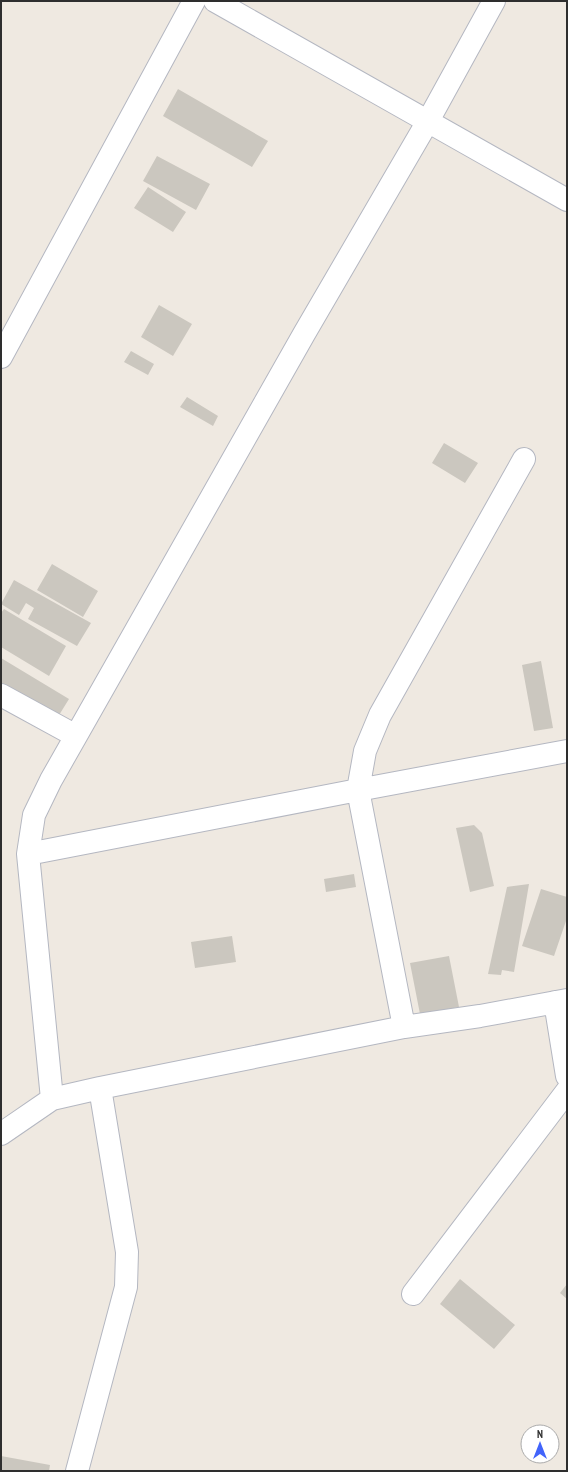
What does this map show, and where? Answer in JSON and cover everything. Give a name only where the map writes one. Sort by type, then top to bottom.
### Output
[{"type":"street","points":[[1,357],[194,1]]},
{"type":"street","points":[[215,1],[567,200]]},
{"type":"street","points":[[52,1099],[28,854],[34,815],[51,780],[304,334],[428,121],[494,1]]},
{"type":"street","points":[[404,1027],[358,790],[366,751],[380,715],[524,459]]},
{"type":"street","points":[[1,695],[76,736]]},
{"type":"street","points":[[28,854],[567,751]]},
{"type":"street","points":[[1,1134],[52,1099],[404,1027],[480,1016],[561,1001],[567,1076]]},
{"type":"street","points":[[77,1471],[126,1287],[127,1252],[100,1088]]},
{"type":"street","points":[[413,1294],[567,1091]]},
{"type":"building","points":[[178,89],[268,141],[252,167],[163,116]]},
{"type":"building","points":[[157,156],[210,184],[196,210],[143,181]]},
{"type":"building","points":[[148,187],[186,212],[173,232],[134,208]]},
{"type":"building","points":[[159,305],[192,324],[173,356],[141,337]]},
{"type":"building","points":[[131,351],[154,364],[148,375],[124,362]]},
{"type":"building","points":[[187,397],[218,416],[213,426],[180,407]]},
{"type":"building","points":[[444,443],[478,463],[465,483],[432,463]]},
{"type":"building","points":[[52,564],[98,591],[83,617],[37,590]]},
{"type":"building","points":[[14,580],[91,623],[77,646],[28,619],[34,608],[26,603],[19,615],[1,604]]},
{"type":"building","points":[[4,609],[66,646],[49,676],[1,647],[1,613]]},
{"type":"building","points":[[1,658],[69,699],[56,720],[1,687]]},
{"type":"building","points":[[541,661],[553,728],[534,731],[522,665]]},
{"type":"building","points":[[474,825],[482,833],[494,886],[470,892],[456,828]]},
{"type":"building","points":[[354,874],[356,887],[326,892],[324,879]]},
{"type":"building","points":[[529,884],[514,972],[502,970],[501,975],[488,974],[507,887]]},
{"type":"building","points":[[541,889],[567,897],[567,918],[554,956],[522,946]]},
{"type":"building","points":[[232,936],[236,962],[195,968],[191,942]]},
{"type":"building","points":[[449,956],[459,1007],[420,1014],[410,963]]},
{"type":"building","points":[[460,1279],[515,1325],[494,1349],[440,1304]]},
{"type":"building","points":[[567,1284],[567,1299],[560,1293]]},
{"type":"building","points":[[1,1456],[50,1465],[49,1471],[1,1471]]}]
